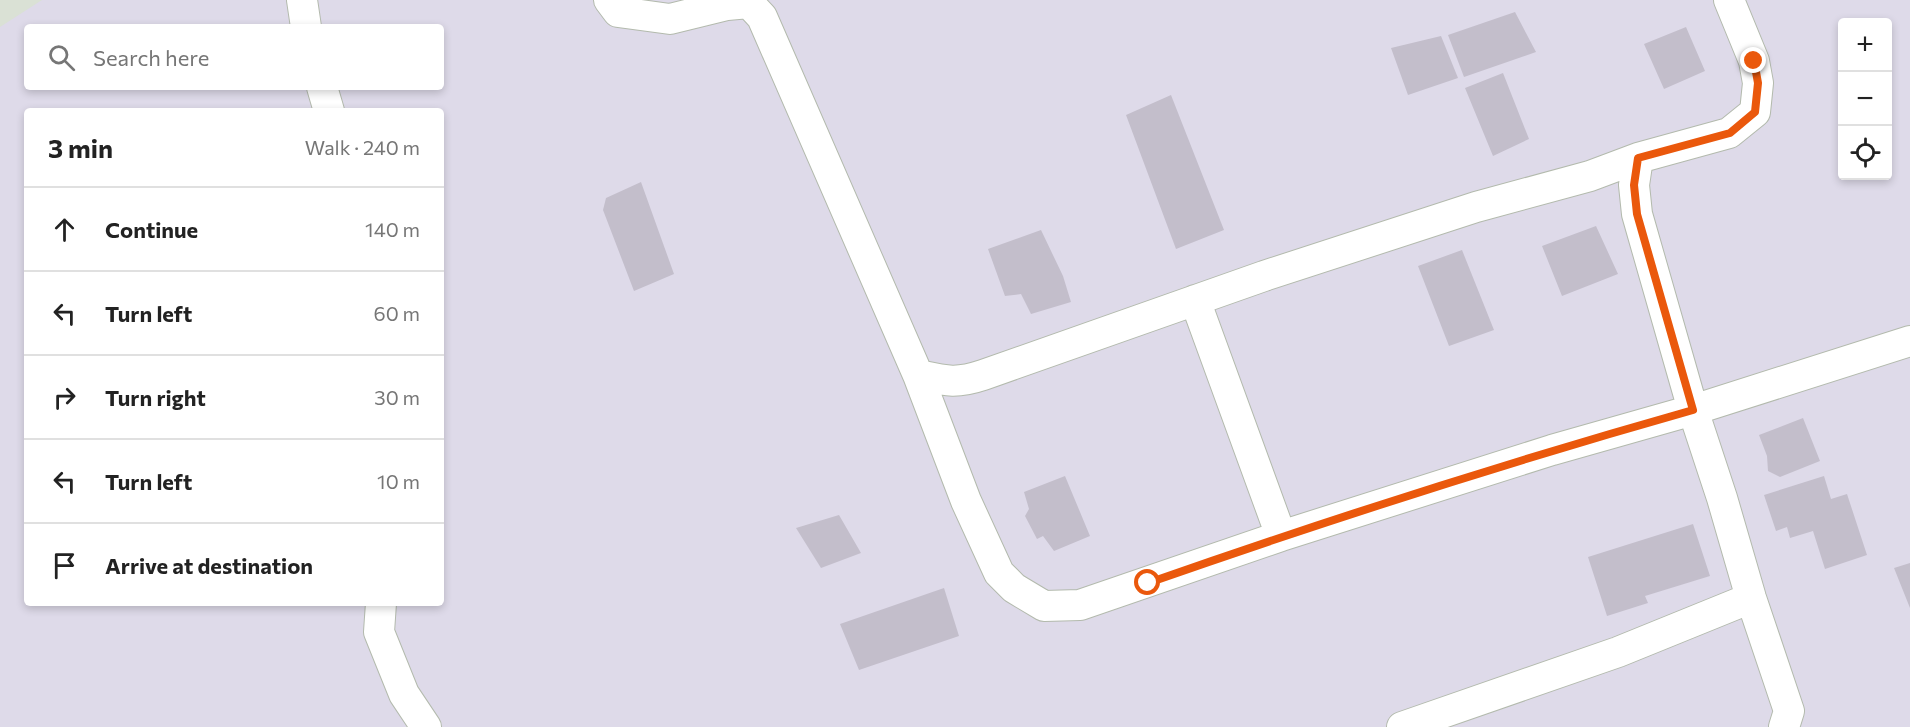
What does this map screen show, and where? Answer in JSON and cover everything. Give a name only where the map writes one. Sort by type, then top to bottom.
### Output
[{"type":"street","points":[[302,0],[306,24]]},
{"type":"street","points":[[609,0],[618,12],[670,19],[727,5],[754,2],[918,375],[966,501],[999,573],[1014,588],[1044,606],[1080,605],[1281,536],[1552,450],[1693,410],[1910,341]]},
{"type":"street","points":[[918,375],[948,382],[967,380],[1264,276],[1476,207],[1590,176],[1638,158],[1730,133],[1755,112],[1758,83],[1754,61],[1729,0]]},
{"type":"street","points":[[323,90],[328,108]]},
{"type":"street","points":[[1638,158],[1634,185],[1637,214],[1693,410],[1751,598],[1789,711],[1784,727]]},
{"type":"street","points":[[1194,300],[1281,536]]},
{"type":"street","points":[[1402,727],[1618,652],[1751,598]]},
{"type":"street","points":[[381,606],[379,632],[404,694],[426,727]]},
{"type":"shaded area","points":[[0,0],[42,0],[0,27]]},
{"type":"building","points":[[1515,12],[1536,52],[1464,77],[1448,35]]},
{"type":"building","points":[[1686,27],[1705,71],[1664,89],[1644,44]]},
{"type":"building","points":[[1441,36],[1458,78],[1408,95],[1391,48]]},
{"type":"building","points":[[1503,73],[1529,139],[1493,156],[1465,88]]},
{"type":"building","points":[[1171,95],[1224,230],[1176,249],[1126,115]]},
{"type":"building","points":[[641,182],[674,274],[634,291],[603,210],[606,198]]},
{"type":"building","points":[[1596,226],[1618,274],[1562,296],[1542,246]]},
{"type":"building","points":[[1041,230],[1063,276],[1071,302],[1031,314],[1021,294],[1005,296],[988,249]]},
{"type":"building","points":[[1462,250],[1494,330],[1449,346],[1418,266]]},
{"type":"building","points":[[1803,418],[1820,461],[1780,477],[1768,471],[1767,456],[1759,435]]},
{"type":"building","points":[[1065,476],[1090,536],[1054,551],[1043,536],[1037,539],[1025,516],[1029,509],[1024,492]]},
{"type":"building","points":[[1824,476],[1831,499],[1847,494],[1867,555],[1825,569],[1813,531],[1790,538],[1787,527],[1776,531],[1764,495]]},
{"type":"building","points":[[839,515],[861,553],[821,568],[796,528]]},
{"type":"building","points":[[1693,524],[1710,576],[1645,596],[1648,603],[1607,616],[1588,557]]},
{"type":"building","points":[[1910,563],[1910,608],[1894,568]]},
{"type":"building","points":[[944,588],[959,636],[859,670],[840,624]]},
{"type":"route","points":[[1148,583],[1281,536],[1552,450],[1693,410],[1637,214],[1634,185],[1638,158],[1730,133],[1755,112],[1758,83],[1754,61]]}]
